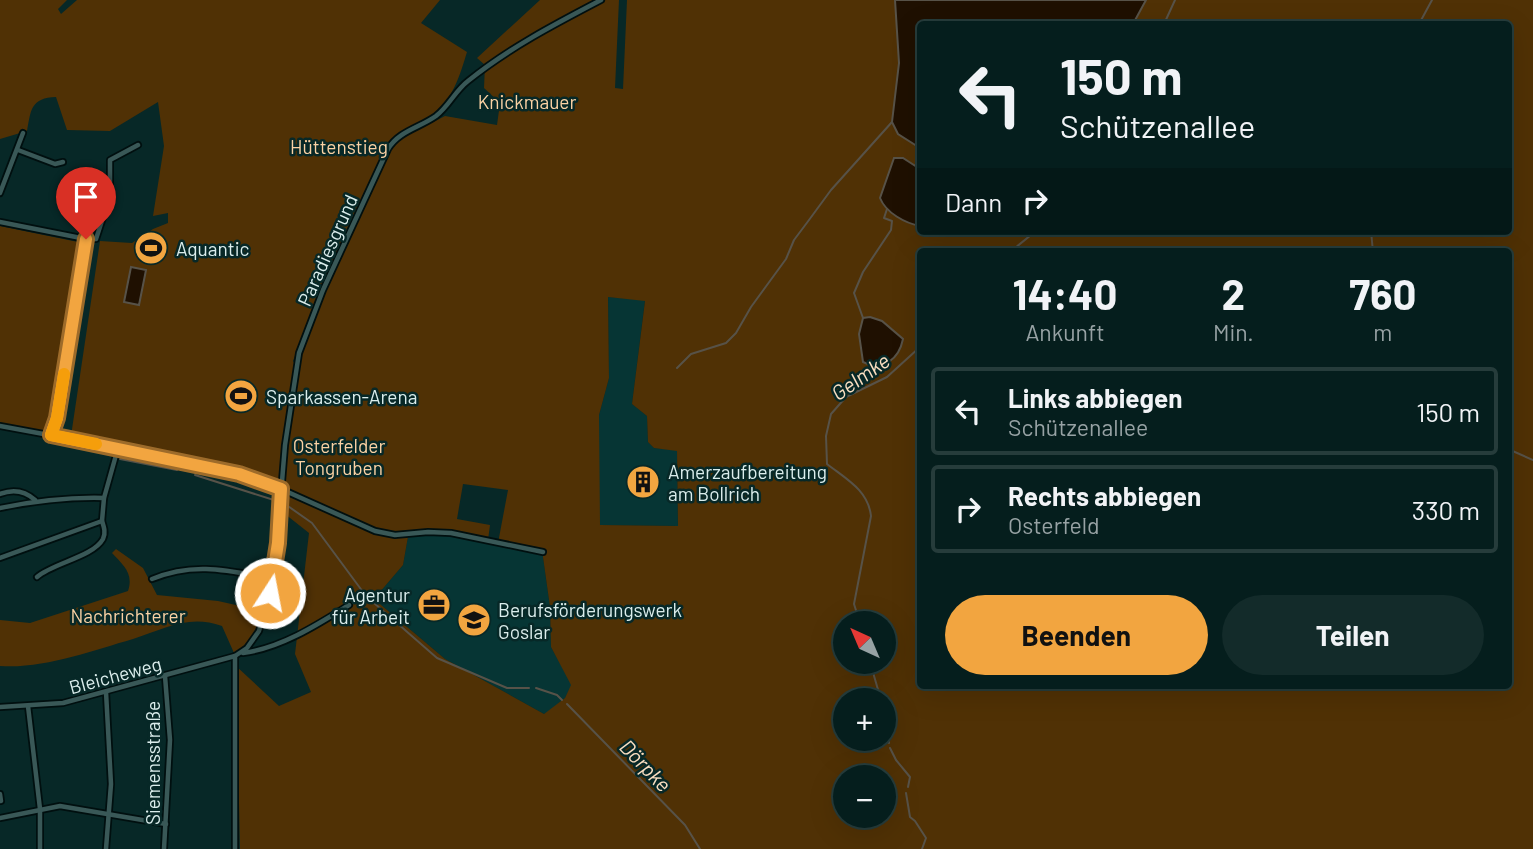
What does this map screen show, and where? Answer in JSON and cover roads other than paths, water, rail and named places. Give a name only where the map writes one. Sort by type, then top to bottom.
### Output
[{"type":"street","name":"Paradiesgrund","points":[[242,653],[259,631],[274,579],[281,489],[296,368],[302,344],[323,290],[388,149],[400,135],[438,115],[462,86],[483,71],[537,34],[601,0]]},
{"type":"street","points":[[0,193],[23,133]]},
{"type":"street","points":[[0,222],[86,239],[99,237],[110,196],[110,160],[138,145]]},
{"type":"street","points":[[18,150],[55,164],[63,162]]},
{"type":"street","points":[[51,435],[57,418],[86,239]]},
{"type":"street","points":[[0,426],[239,474],[389,535],[451,533],[543,552]]},
{"type":"street","points":[[37,577],[49,568],[83,554],[99,543],[104,534],[104,498],[118,448]]},
{"type":"street","points":[[0,494],[16,491],[29,494],[36,501]]},
{"type":"street","points":[[0,508],[75,497],[104,498]]},
{"type":"street","points":[[0,558],[102,521]]},
{"type":"street","points":[[152,579],[176,570],[200,568],[274,579]]},
{"type":"street","points":[[242,653],[271,646],[307,630],[349,605]]},
{"type":"street","name":"Bleicheweg","points":[[0,707],[62,703],[242,653]]},
{"type":"street","points":[[235,656],[235,849]]},
{"type":"street","name":"Siemensstraße","points":[[164,849],[170,740],[165,676]]},
{"type":"street","points":[[106,692],[111,784],[106,849]]},
{"type":"street","points":[[27,706],[40,808],[40,849]]},
{"type":"street","points":[[0,794],[1,801]]},
{"type":"street","points":[[0,818],[60,806],[166,824]]},
{"type":"waterway","name":"Gelmke","points":[[1165,21],[1175,0]]},
{"type":"waterway","points":[[1421,21],[1432,0]]},
{"type":"waterway","points":[[677,368],[691,354],[726,343],[736,333],[751,307],[786,259],[794,240],[831,190],[892,122]]},
{"type":"waterway","points":[[863,318],[854,293],[863,272],[891,230],[892,221],[884,218],[887,209]]},
{"type":"waterway","name":"Gelmke","points":[[1015,248],[1031,235]]},
{"type":"waterway","points":[[1371,235],[1373,248]]},
{"type":"waterway","name":"Gelmke","points":[[856,611],[854,604],[871,516],[861,492],[827,464],[826,436],[831,414],[846,397],[887,377],[917,350]]},
{"type":"waterway","points":[[1512,451],[1533,460]]},
{"type":"waterway","name":"Dörpke","points":[[120,459],[177,470]]},
{"type":"waterway","name":"Dörpke","points":[[195,475],[277,501]]},
{"type":"waterway","name":"Dörpke","points":[[285,504],[312,523],[363,592]]},
{"type":"waterway","name":"Dörpke","points":[[366,596],[437,658],[507,688],[529,688]]},
{"type":"waterway","name":"Gelmke","points":[[873,674],[878,688]]},
{"type":"waterway","name":"Dörpke","points":[[536,688],[557,695],[562,700]]},
{"type":"waterway","name":"Dörpke","points":[[567,704],[685,825],[700,849]]},
{"type":"waterway","name":"Gelmke","points":[[892,751],[910,777],[908,787]]},
{"type":"waterway","name":"Gelmke","points":[[906,793],[910,817],[926,838],[922,849]]},
{"type":"place","name":"Aquantic","points":[[151,248]]},
{"type":"place","name":"Sparkassen-Arena","points":[[241,396]]},
{"type":"place","name":"Amerzaufbereitung am Bollrich","points":[[643,482]]},
{"type":"place","name":"Agentur für Arbeit","points":[[434,605]]},
{"type":"place","name":"Berufsförderungswerk Goslar","points":[[474,620]]},
{"type":"park label","name":"Knickmauer","points":[[527,101]]},
{"type":"park label","name":"Hüttenstieg","points":[[339,146]]},
{"type":"park label","name":"Osterfelder Tongruben","points":[[339,456]]},
{"type":"park label","name":"Nachrichterer","points":[[128,615]]}]
